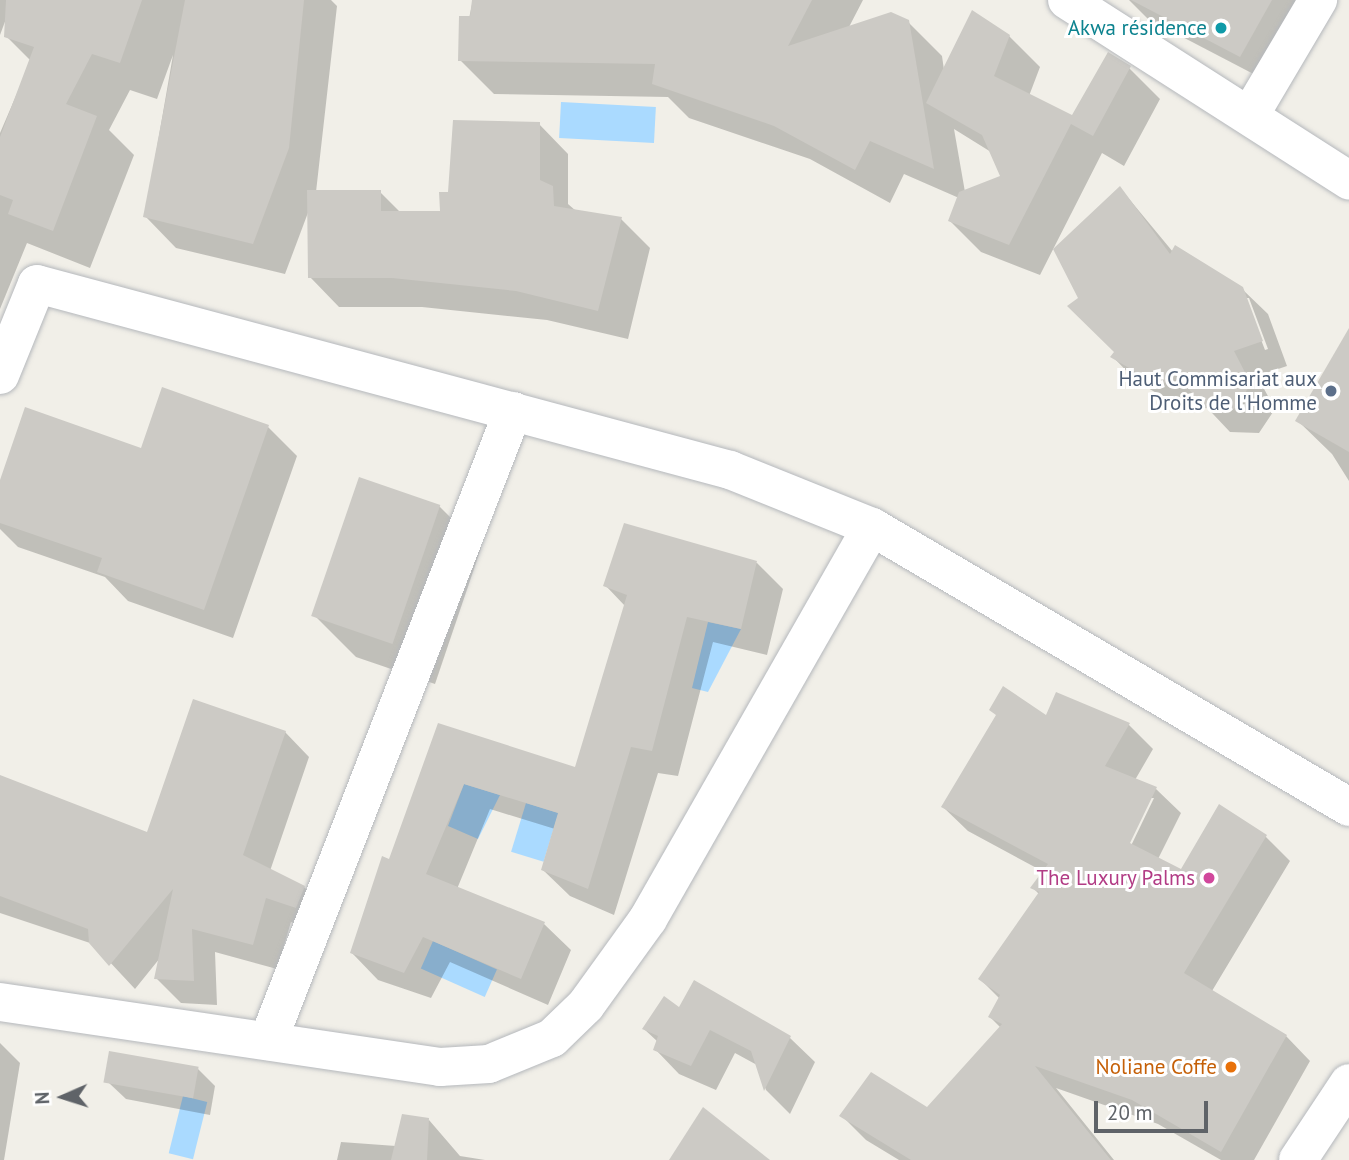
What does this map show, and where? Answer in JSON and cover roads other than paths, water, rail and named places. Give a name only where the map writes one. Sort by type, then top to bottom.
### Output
[{"type":"street","points":[[1067,0],[1349,180]]},
{"type":"street","points":[[1250,115],[1318,0]]},
{"type":"street","points":[[0,375],[37,284],[730,470],[872,527],[1349,807]]},
{"type":"street","points":[[268,1041],[513,411]]},
{"type":"street","points":[[0,1002],[440,1067],[489,1065],[552,1038],[586,1005],[648,919],[872,527]]},
{"type":"street","points":[[1298,1160],[1349,1083]]},
{"type":"water","points":[[561,102],[656,107],[654,143],[559,138]]},
{"type":"water","points":[[708,622],[741,629],[708,692],[692,688]]},
{"type":"water","points":[[464,784],[500,795],[478,839],[448,826]]},
{"type":"water","points":[[526,803],[559,813],[544,862],[511,852]]},
{"type":"water","points":[[433,941],[497,969],[485,997],[421,968]]},
{"type":"water","points":[[183,1096],[207,1102],[193,1159],[169,1153]]},
{"type":"place","name":"Akwa résidence","points":[[1221,28]]},
{"type":"place","name":"Haut Commisariat aux Droits de l'Homme","points":[[1331,391]]},
{"type":"place","name":"The Luxury Palms","points":[[1209,878]]},
{"type":"place","name":"Noliane Coffe","points":[[1231,1067]]}]
